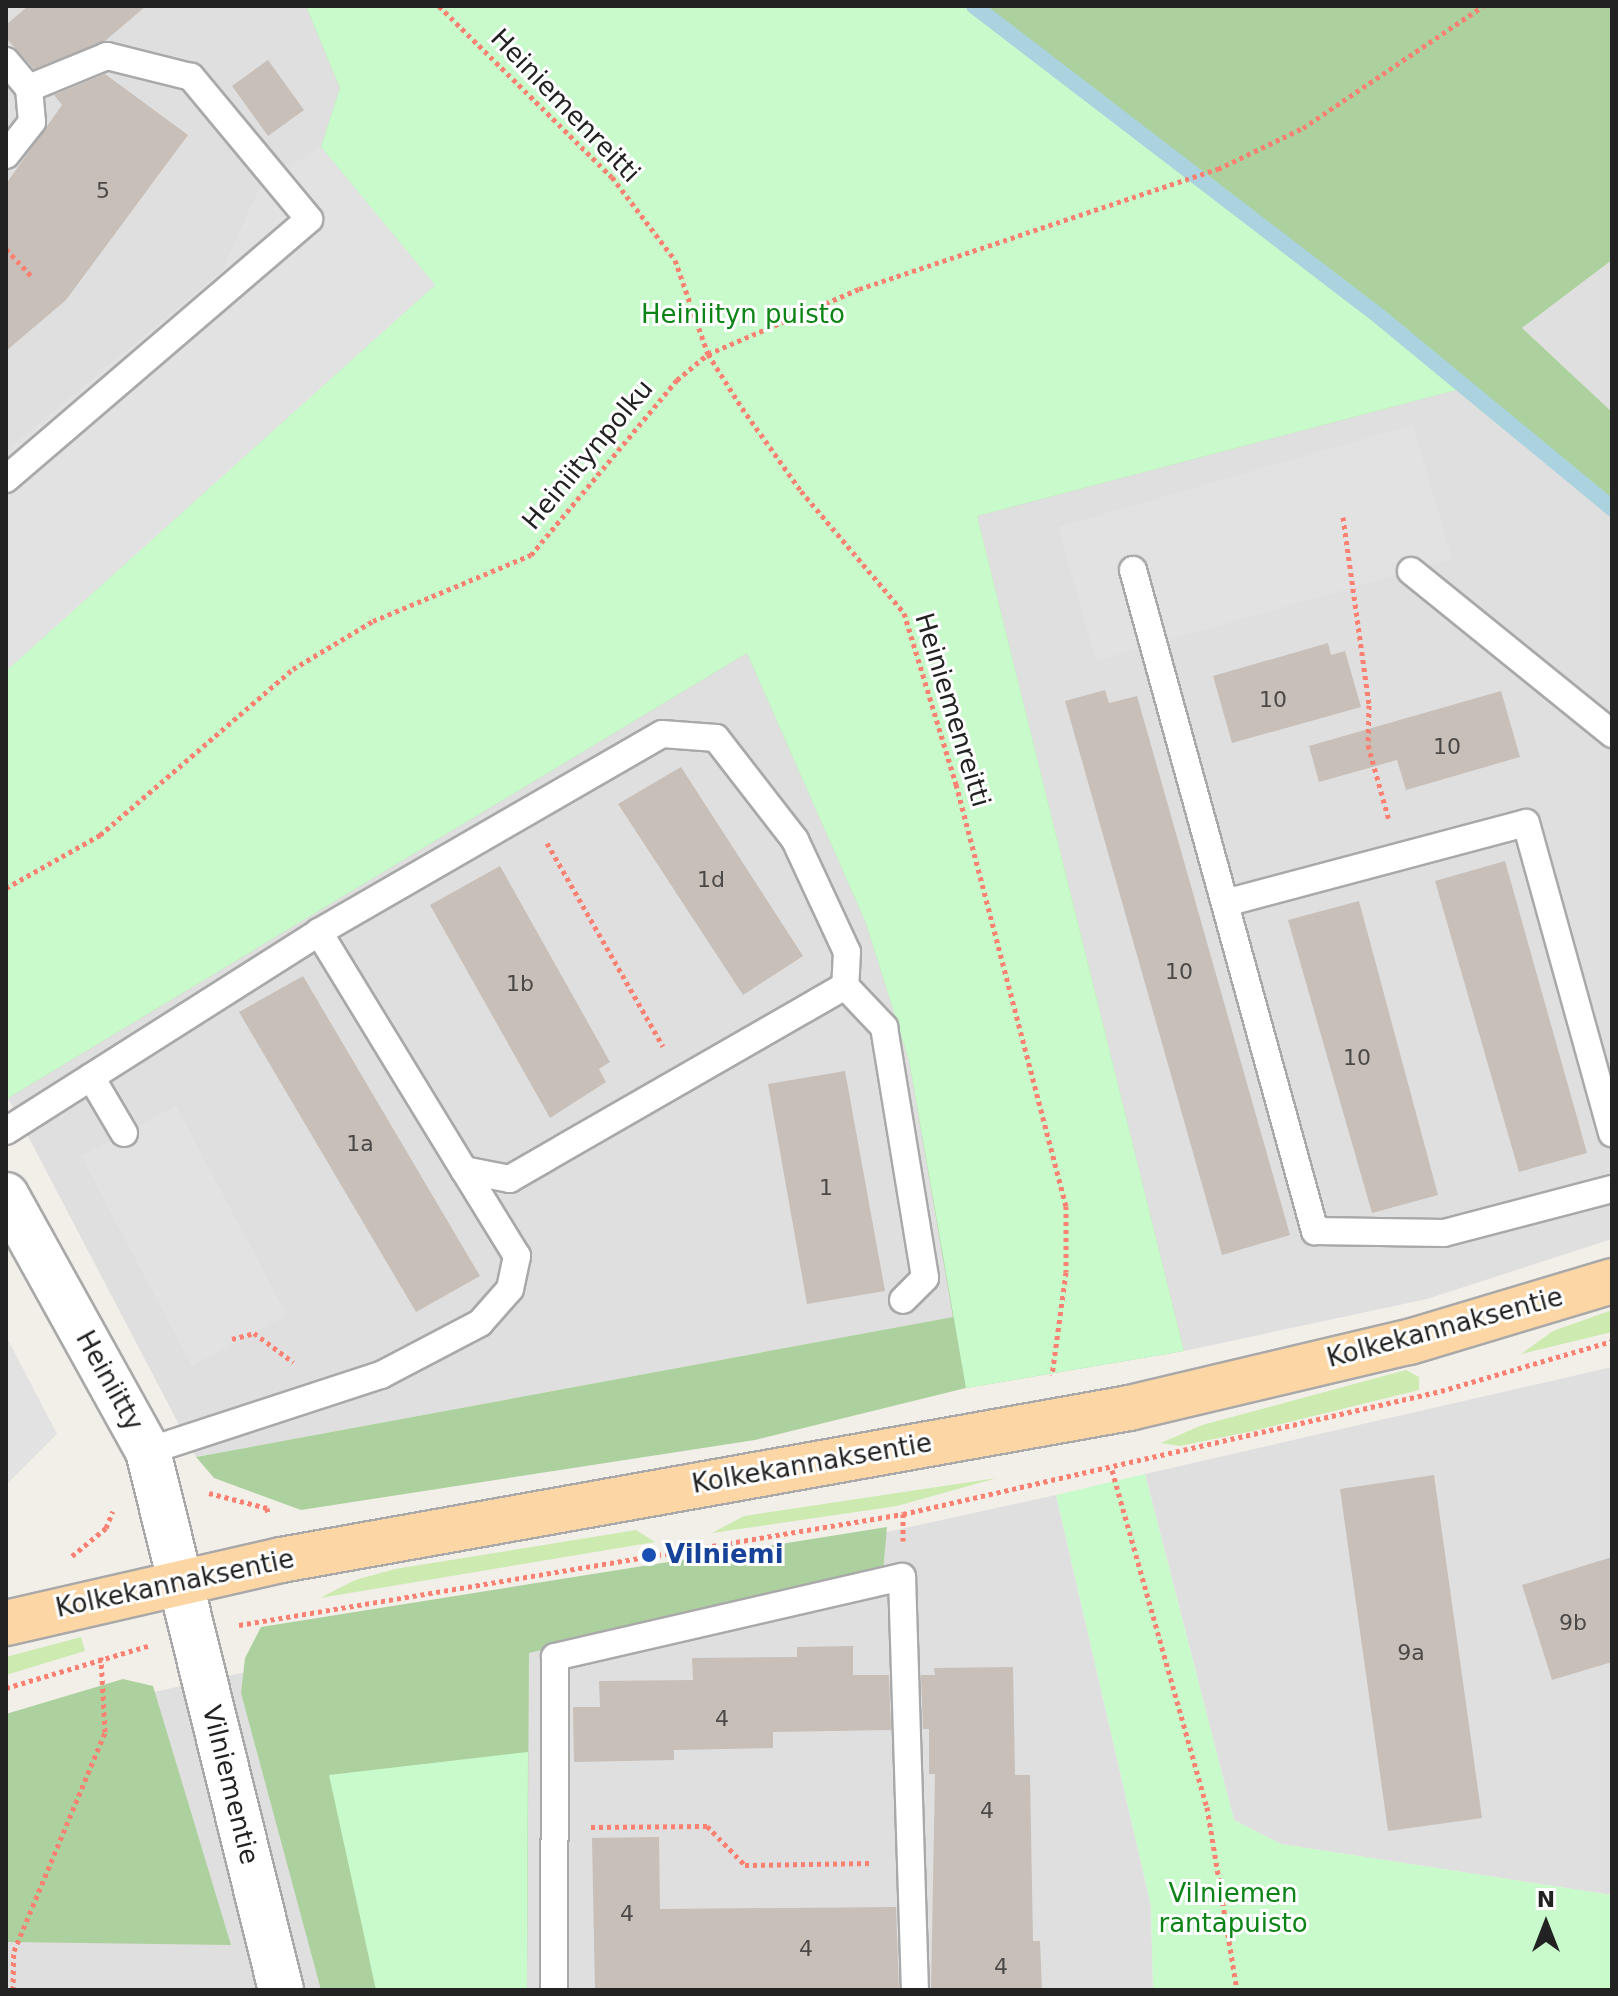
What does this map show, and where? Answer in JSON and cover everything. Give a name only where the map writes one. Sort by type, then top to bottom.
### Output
[{"type":"main road","name":"Kolkekannaksentie","points":[[6,1623],[179,1581],[1053,1421],[1409,1342],[1612,1281]]},
{"type":"street","name":"Heiniitty","points":[[6,1195],[148,1451],[179,1581]]},
{"type":"street","name":"Vilniementie","points":[[179,1581],[281,1990]]},
{"type":"lane","points":[[6,479],[309,219],[191,77],[107,56],[29,88]]},
{"type":"lane","points":[[6,61],[29,88],[32,122],[6,155]]},
{"type":"lane","points":[[1133,570],[1315,1231],[1444,1233],[1612,1189]]},
{"type":"lane","points":[[1411,571],[1612,734]]},
{"type":"lane","points":[[6,1131],[319,932],[662,734],[716,738],[795,840],[847,952],[845,986],[884,1027],[925,1278],[903,1300]]},
{"type":"lane","points":[[1225,903],[1526,823],[1612,1133]]},
{"type":"lane","points":[[148,1451],[381,1375],[480,1323],[510,1289],[517,1256],[319,932]]},
{"type":"lane","points":[[464,1170],[510,1179],[684,1082],[845,986]]},
{"type":"lane","points":[[91,1077],[124,1133]]},
{"type":"lane","points":[[554,1990],[555,1657],[902,1577],[915,1990]]},
{"type":"path","name":"Heiniemenreitti","points":[[439,6],[612,177],[675,260],[708,354],[801,491],[904,613],[956,784],[1066,1206],[1066,1272],[1051,1389],[1063,1479]]},
{"type":"path","name":"Heiniitynpolku","points":[[6,888],[100,835],[293,669],[373,621],[531,555],[677,380],[708,354],[859,289],[1168,189],[1218,169],[1303,128],[1483,6]]},
{"type":"path","points":[[6,249],[31,276]]},
{"type":"path","points":[[1343,517],[1369,705],[1368,745],[1399,856]]},
{"type":"path","points":[[529,811],[684,1082]]},
{"type":"path","points":[[232,1339],[254,1333],[290,1360],[344,1388]]},
{"type":"path","points":[[6,1688],[102,1658],[295,1613],[903,1514],[1112,1470],[1441,1391],[1612,1341]]},
{"type":"path","points":[[1112,1470],[1207,1807],[1237,1990]]},
{"type":"path","points":[[13,1990],[14,1951],[105,1732],[102,1658]]},
{"type":"path","points":[[554,1827],[707,1826],[745,1865],[909,1862]]},
{"type":"shaded area","points":[[6,6],[306,6],[340,88],[321,147],[6,671]]},
{"type":"shaded area","points":[[321,147],[435,285],[6,671],[6,451],[222,271],[261,184]]},
{"type":"shaded area","points":[[1612,260],[1612,412],[1522,328]]},
{"type":"shaded area","points":[[1464,388],[1612,508],[1612,1239],[1427,1299],[1184,1351],[977,516]]},
{"type":"shaded area","points":[[1413,425],[1452,559],[1096,661],[1058,527]]},
{"type":"shaded area","points":[[747,653],[866,923],[909,1060],[954,1317],[196,1457],[8,1098]]},
{"type":"shaded area","points":[[176,1106],[287,1315],[192,1366],[81,1156]]},
{"type":"shaded area","points":[[6,1336],[57,1434],[6,1485]]},
{"type":"shaded area","points":[[1612,1367],[1612,1895],[1281,1844],[1234,1820],[1145,1474]]},
{"type":"shaded area","points":[[1056,1495],[1151,1906],[1153,1990],[6,1990],[6,1739],[140,1695]]},
{"type":"green space","name":"Heiniityn puisto","points":[[306,6],[1612,6],[1612,260],[1522,328],[1612,412],[1612,508],[1464,388],[977,516],[1184,1351],[966,1388],[755,1440],[301,1510],[214,1478],[196,1457],[953,1317],[909,1060],[866,923],[747,653],[8,1098],[6,1094],[6,671],[435,285],[321,147],[340,88]]},
{"type":"green space","name":"Heiniityn puisto","points":[[306,6],[974,6],[1380,316],[1464,388],[977,516],[1184,1351],[966,1388],[909,1060],[866,923],[747,653],[8,1098],[6,671],[435,285],[321,147],[340,88]]},
{"type":"green space","points":[[1612,1310],[1612,1332],[1521,1354],[1553,1331]]},
{"type":"green space","points":[[1406,1370],[1419,1377],[1419,1390],[1180,1446],[1161,1443],[1202,1425]]},
{"type":"green space","name":"Vilniemen rantapuisto","points":[[1145,1474],[1234,1820],[1281,1844],[1612,1895],[1612,1990],[1153,1990],[1151,1906],[1056,1495]]},
{"type":"green space","points":[[997,1478],[897,1506],[712,1533],[744,1516]]},
{"type":"green space","points":[[887,1527],[883,1572],[529,1653],[527,1990],[321,1990],[241,1693],[245,1658],[261,1627]]},
{"type":"green space","points":[[636,1530],[655,1542],[320,1598],[355,1580],[395,1569]]},
{"type":"green space","points":[[81,1637],[85,1651],[6,1675],[6,1657]]},
{"type":"green space","points":[[123,1679],[153,1686],[231,1945],[6,1942],[6,1714]]},
{"type":"green space","points":[[528,1752],[527,1990],[376,1990],[329,1775]]},
{"type":"building","points":[[28,6],[146,6],[105,41],[34,69],[6,38],[6,25]]},
{"type":"building","points":[[268,60],[304,110],[268,136],[232,86]]},
{"type":"building","points":[[105,74],[188,135],[66,300],[6,351],[6,184],[62,105],[54,95]]},
{"type":"building","points":[[1328,643],[1331,655],[1345,651],[1361,707],[1232,743],[1213,676]]},
{"type":"building","points":[[1105,690],[1109,703],[1137,696],[1290,1235],[1222,1255],[1065,701]]},
{"type":"building","points":[[1501,691],[1520,757],[1406,790],[1397,760],[1319,782],[1309,746]]},
{"type":"building","points":[[681,767],[803,956],[743,995],[618,804]]},
{"type":"building","points":[[1505,861],[1587,1153],[1519,1172],[1435,881]]},
{"type":"building","points":[[500,866],[610,1062],[599,1069],[606,1082],[550,1118],[430,905]]},
{"type":"building","points":[[1359,901],[1438,1195],[1372,1213],[1288,920]]},
{"type":"building","points":[[303,976],[480,1276],[416,1312],[239,1012]]},
{"type":"building","points":[[845,1071],[885,1291],[807,1304],[768,1084]]},
{"type":"building","points":[[1434,1475],[1482,1818],[1388,1831],[1340,1489]]},
{"type":"building","points":[[1612,1557],[1612,1662],[1552,1680],[1522,1585]]},
{"type":"building","points":[[853,1646],[853,1675],[889,1675],[891,1730],[773,1732],[773,1748],[674,1750],[674,1760],[574,1762],[573,1707],[600,1707],[599,1681],[693,1680],[692,1658],[797,1657],[797,1647]]},
{"type":"building","points":[[1013,1667],[1015,1775],[1030,1775],[1033,1941],[1040,1941],[1042,1990],[931,1989],[935,1774],[929,1774],[929,1729],[923,1729],[921,1675],[935,1675],[934,1668]]},
{"type":"building","points":[[659,1837],[660,1909],[896,1907],[899,1989],[595,1990],[592,1838]]},
{"type":"waterway","points":[[974,6],[1380,317],[1612,508]]},
{"type":"place","name":"Vilniemi","points":[[649,1555]]}]
